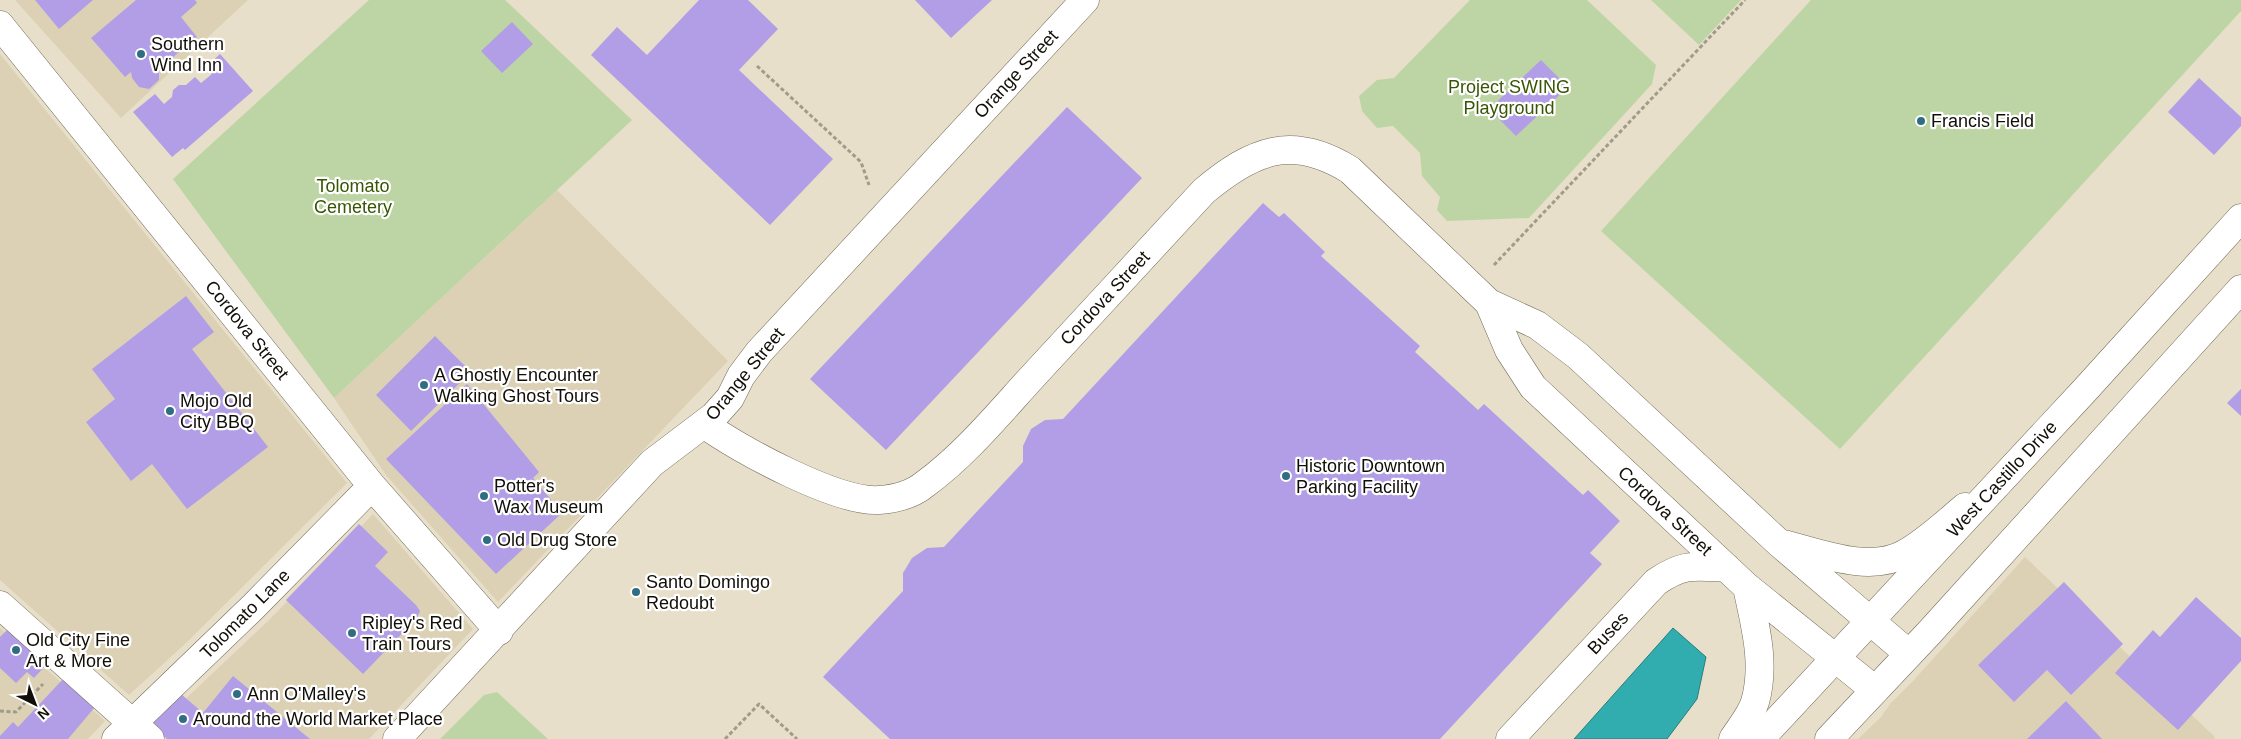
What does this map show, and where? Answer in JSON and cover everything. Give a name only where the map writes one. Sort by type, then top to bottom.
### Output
[{"type":"street","name":"Orange Street","points":[[398,739],[652,463],[722,408],[741,376],[759,352],[1085,0]]},
{"type":"street","name":"Cordova Street","points":[[0,26],[372,486],[499,631]]},
{"type":"street","name":"Cordova Street","points":[[704,424],[737,447],[837,492],[860,499],[879,500],[905,495],[924,485],[970,444],[1204,191],[1237,166],[1257,155],[1285,149],[1314,152],[1331,158],[1350,170],[1481,295],[1537,325],[1578,356],[1779,543],[1908,654]]},
{"type":"street","name":"West Castillo Drive","points":[[1760,739],[1871,621],[2241,218]]},
{"type":"street","points":[[1829,739],[2241,289]]},
{"type":"street","name":"Cordova Street","points":[[1481,295],[1509,350],[1533,387],[1747,587],[1875,690]]},
{"type":"street","points":[[1779,543],[1835,557],[1867,562],[1904,554],[2002,479]]},
{"type":"street","name":"Tolomato Lane","points":[[132,733],[372,486]]},
{"type":"street","name":"Buses","points":[[1510,739],[1656,582],[1672,571],[1688,566],[1727,568]]},
{"type":"street","points":[[1733,739],[1755,704],[1760,676],[1759,646],[1747,587]]},
{"type":"street","points":[[0,604],[64,662],[132,733]]},
{"type":"path","points":[[1481,295],[1744,0]]},
{"type":"path","points":[[758,66],[861,162],[867,183],[873,189]]},
{"type":"path","points":[[0,710],[16,712],[64,662]]},
{"type":"path","points":[[725,739],[759,704],[797,739]]},
{"type":"shaded area","points":[[15,0],[248,0],[121,118]]},
{"type":"shaded area","points":[[0,54],[347,483],[185,644],[129,695],[0,580]]},
{"type":"shaded area","points":[[557,190],[728,361],[498,602],[386,475],[334,398]]},
{"type":"shaded area","points":[[373,514],[473,629],[369,739],[176,739],[159,724],[268,621]]},
{"type":"shaded area","points":[[2025,557],[2215,737],[2214,739],[1858,739],[1881,717],[1890,704]]},
{"type":"shaded area","points":[[0,628],[105,721],[88,739],[0,739]]},
{"type":"green space","name":"Tolomato Cemetery","points":[[369,0],[505,0],[632,120],[334,398],[173,179]]},
{"type":"green space","name":"Project SWING Playground","points":[[1470,0],[1587,0],[1656,65],[1652,84],[1529,218],[1447,221],[1437,210],[1440,197],[1422,176],[1420,153],[1393,126],[1377,128],[1362,111],[1359,96],[1377,80],[1394,78]]},
{"type":"green space","points":[[1651,0],[1741,0],[1699,45]]},
{"type":"green space","name":"Francis Field","points":[[1811,0],[2241,0],[2241,11],[1840,449],[1601,231]]},
{"type":"green space","points":[[497,692],[548,739],[440,739],[484,695]]},
{"type":"water","points":[[1673,628],[1706,657],[1697,699],[1667,739],[1574,739]]},
{"type":"building","points":[[35,0],[93,0],[59,29]]},
{"type":"building","name":"Southern Wind Inn","points":[[136,0],[195,0],[197,3],[181,17],[197,37],[159,69],[159,80],[149,89],[139,87],[132,78],[131,72],[125,77],[91,38]]},
{"type":"building","points":[[699,0],[748,0],[778,29],[739,70],[833,159],[770,225],[591,55],[617,27],[647,55]]},
{"type":"building","points":[[915,0],[992,0],[951,38]]},
{"type":"building","points":[[512,22],[533,44],[502,73],[481,51]]},
{"type":"building","points":[[220,54],[253,91],[185,150],[183,148],[172,157],[133,112],[155,94],[164,104],[172,97],[173,90],[179,85],[186,85],[195,77],[201,83],[212,74],[206,67]]},
{"type":"building","points":[[1541,60],[1568,87],[1516,136],[1489,109]]},
{"type":"building","points":[[2199,78],[2241,117],[2241,126],[2214,155],[2168,112]]},
{"type":"building","points":[[1067,107],[1142,178],[886,450],[810,379]]},
{"type":"building","name":"Historic Downtown Parking Facility","points":[[1263,203],[1279,217],[1284,213],[1325,252],[1321,256],[1420,346],[1415,352],[1478,410],[1484,404],[1583,495],[1588,490],[1620,521],[1590,553],[1602,564],[1440,739],[890,739],[823,677],[903,591],[903,573],[912,558],[927,548],[944,547],[1023,462],[1023,446],[1031,429],[1045,420],[1063,419]]},
{"type":"building","name":"Mojo Old City BBQ","points":[[186,296],[214,332],[192,349],[268,447],[187,509],[152,464],[131,481],[86,422],[115,399],[92,369]]},
{"type":"building","points":[[435,336],[471,372],[411,431],[376,395]]},
{"type":"building","name":"Potter's Wax Museum","points":[[467,384],[539,472],[533,478],[562,513],[496,574],[386,459]]},
{"type":"building","points":[[2241,389],[2241,416],[2227,403]]},
{"type":"building","points":[[359,524],[388,552],[375,566],[420,611],[417,618],[363,674],[286,600]]},
{"type":"building","points":[[2064,582],[2123,644],[2071,695],[2047,670],[2014,702],[1978,665]]},
{"type":"building","points":[[2196,597],[2241,638],[2241,661],[2178,730],[2115,673],[2153,630],[2160,637]]},
{"type":"building","name":"Old City Fine Art & More","points":[[8,629],[47,664],[34,678],[27,672],[16,683],[0,668],[0,637]]},
{"type":"building","name":"Ann O'Malley's","points":[[233,676],[310,739],[167,739],[151,725],[180,693],[203,713]]},
{"type":"building","points":[[64,678],[95,707],[68,739],[0,739],[0,736],[13,722],[18,727]]},
{"type":"building","points":[[2066,701],[2102,739],[2027,739]]},
{"type":"place","name":"Southern Wind Inn","points":[[141,54]]},
{"type":"place","name":"Francis Field","points":[[1921,121]]},
{"type":"place","name":"A Ghostly Encounter Walking Ghost Tours","points":[[424,385]]},
{"type":"place","name":"Mojo Old City BBQ","points":[[170,411]]},
{"type":"place","name":"Historic Downtown Parking Facility","points":[[1286,476]]},
{"type":"place","name":"Potter's Wax Museum","points":[[484,496]]},
{"type":"place","name":"Old Drug Store","points":[[487,540]]},
{"type":"place","name":"Santo Domingo Redoubt","points":[[636,592]]},
{"type":"place","name":"Ripley's Red Train Tours","points":[[352,633]]},
{"type":"place","name":"Old City Fine Art & More","points":[[16,650]]},
{"type":"place","name":"Ann O'Malley's","points":[[237,694]]},
{"type":"place","name":"Around the World Market Place","points":[[183,719]]}]
